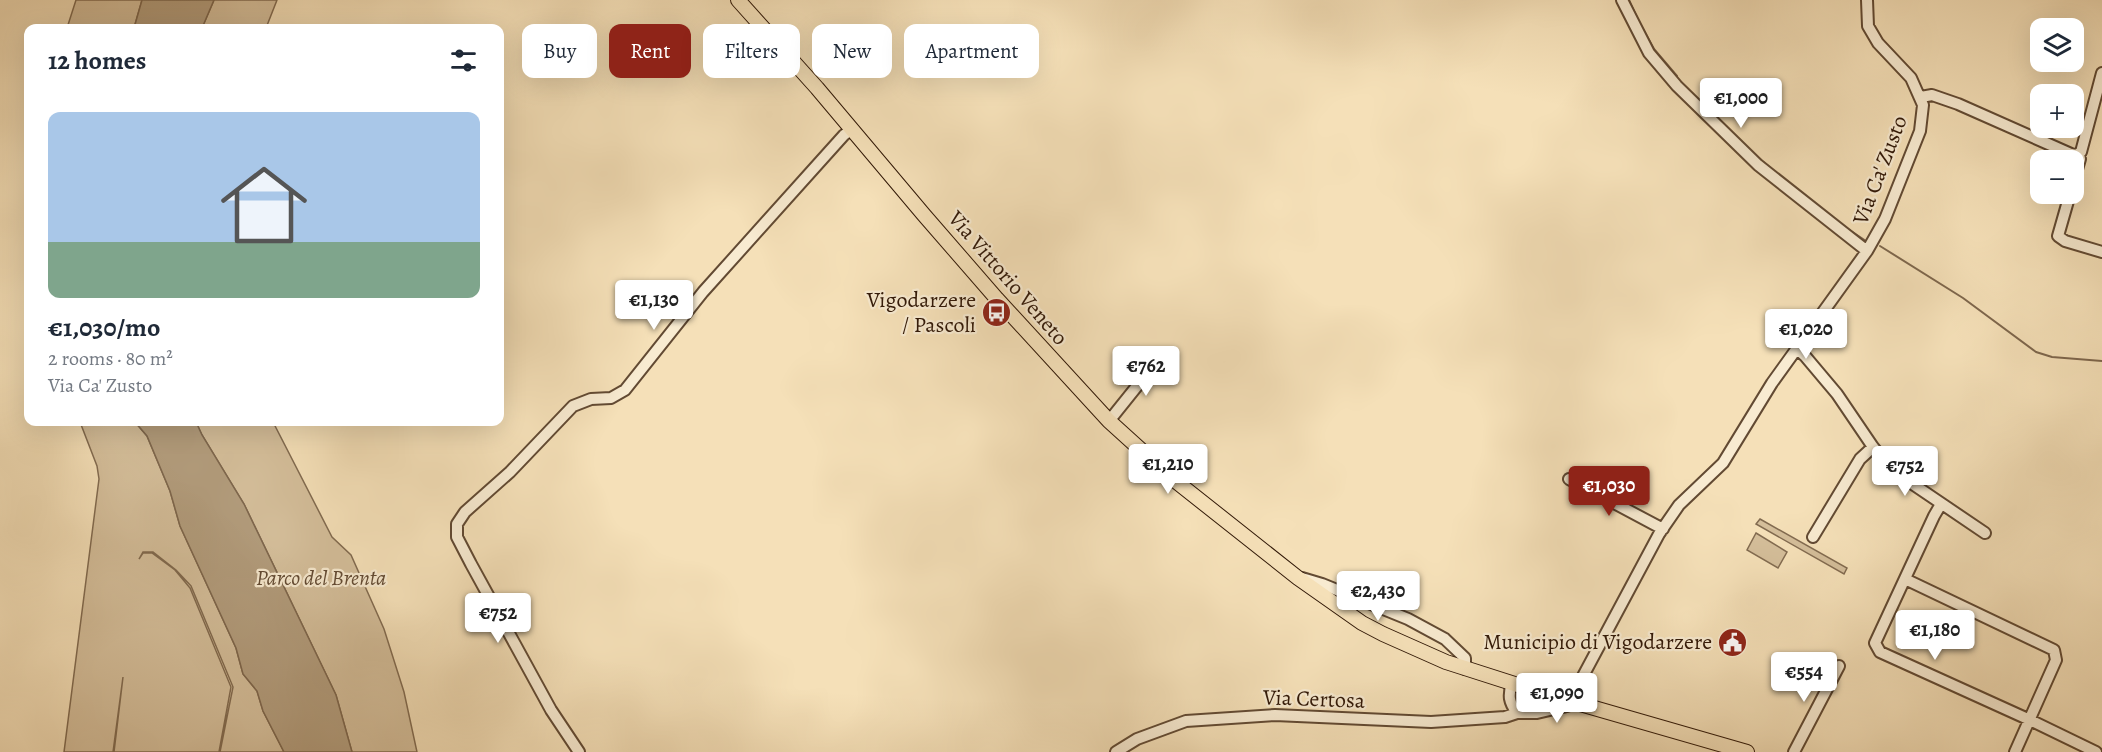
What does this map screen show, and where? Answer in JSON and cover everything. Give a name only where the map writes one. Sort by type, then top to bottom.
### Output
[{"type":"main road","name":"Via Vittorio Veneto","points":[[738,0],[997,299],[1109,421],[1173,479],[1298,578],[1342,610],[1383,634],[1428,655],[1465,669],[1570,701],[1747,752]]},
{"type":"street","points":[[1622,0],[1645,47],[1677,86],[1758,165],[1867,251]]},
{"type":"street","name":"Via Ca' Zusto","points":[[1570,701],[1663,529],[1679,506],[1723,463],[1772,383],[1867,251],[1885,219],[1923,118],[1921,97],[1911,78],[1878,43],[1868,26],[1868,0]]},
{"type":"street","points":[[2082,150],[2102,73]]},
{"type":"street","points":[[1921,97],[1932,95],[1958,104],[2062,150]]},
{"type":"street","points":[[579,752],[551,710],[471,564],[458,537],[458,524],[465,512],[510,472],[573,406],[591,399],[610,398],[625,390],[703,292],[844,135],[852,129]]},
{"type":"street","points":[[2067,204],[2058,236],[2064,241],[2102,252]]},
{"type":"street","points":[[1796,348],[1837,394],[1873,447],[1892,470],[1985,533]]},
{"type":"street","points":[[1109,421],[1162,355]]},
{"type":"street","points":[[1813,537],[1860,459],[1873,447]]},
{"type":"street","points":[[1569,479],[1663,529]]},
{"type":"street","points":[[1941,504],[1875,643],[1880,652],[2096,752]]},
{"type":"street","points":[[1298,578],[1307,578],[1335,589],[1445,639],[1465,658],[1465,669]]},
{"type":"street","points":[[1905,579],[2054,650],[2056,660],[2015,752]]},
{"type":"street","points":[[1794,752],[1839,666]]},
{"type":"street","points":[[1512,683],[1509,693],[1510,703],[1522,713],[1526,701],[1535,690]]},
{"type":"street","name":"Via Certosa","points":[[1116,752],[1137,739],[1186,721],[1275,715],[1431,722],[1505,717],[1562,708],[1570,701]]},
{"type":"green space","points":[[76,0],[142,0],[135,24],[68,24]]},
{"type":"green space","points":[[214,0],[277,0],[268,24],[204,24]]},
{"type":"green space","points":[[82,426],[138,426],[147,436],[170,491],[180,526],[236,648],[243,674],[257,691],[263,711],[284,752],[220,752],[233,687],[191,586],[176,570],[153,552],[143,552],[139,559],[143,553],[152,553],[175,570],[190,588],[231,687],[219,752],[114,752],[123,677],[113,752],[64,752],[99,479],[97,466]]},
{"type":"green space","name":"Parco del Brenta","points":[[198,426],[275,426],[332,537],[351,555],[384,629],[404,692],[417,752],[352,752],[336,695],[244,504]]},
{"type":"green space","points":[[1760,519],[1847,568],[1844,574],[1756,524]]},
{"type":"green space","points":[[1756,533],[1787,552],[1778,568],[1747,550]]},
{"type":"shaded area","points":[[142,0],[214,0],[204,24],[135,24]]},
{"type":"shaded area","points":[[138,426],[198,426],[244,504],[336,695],[352,752],[284,752],[263,711],[257,691],[243,674],[236,648],[180,526],[170,491],[147,436]]},
{"type":"waterway","points":[[1629,0],[1639,22]]},
{"type":"waterway","points":[[1643,29],[1654,49],[1677,76]]},
{"type":"waterway","points":[[1753,153],[1769,167]]},
{"type":"waterway","points":[[1842,225],[1866,241]]},
{"type":"waterway","points":[[1880,246],[1963,298],[2036,352],[2052,357],[2102,361]]},
{"type":"place","name":"Vigodarzere / Pascoli","points":[[997,313]]},
{"type":"place","name":"Municipio di Vigodarzere","points":[[1733,642]]}]
